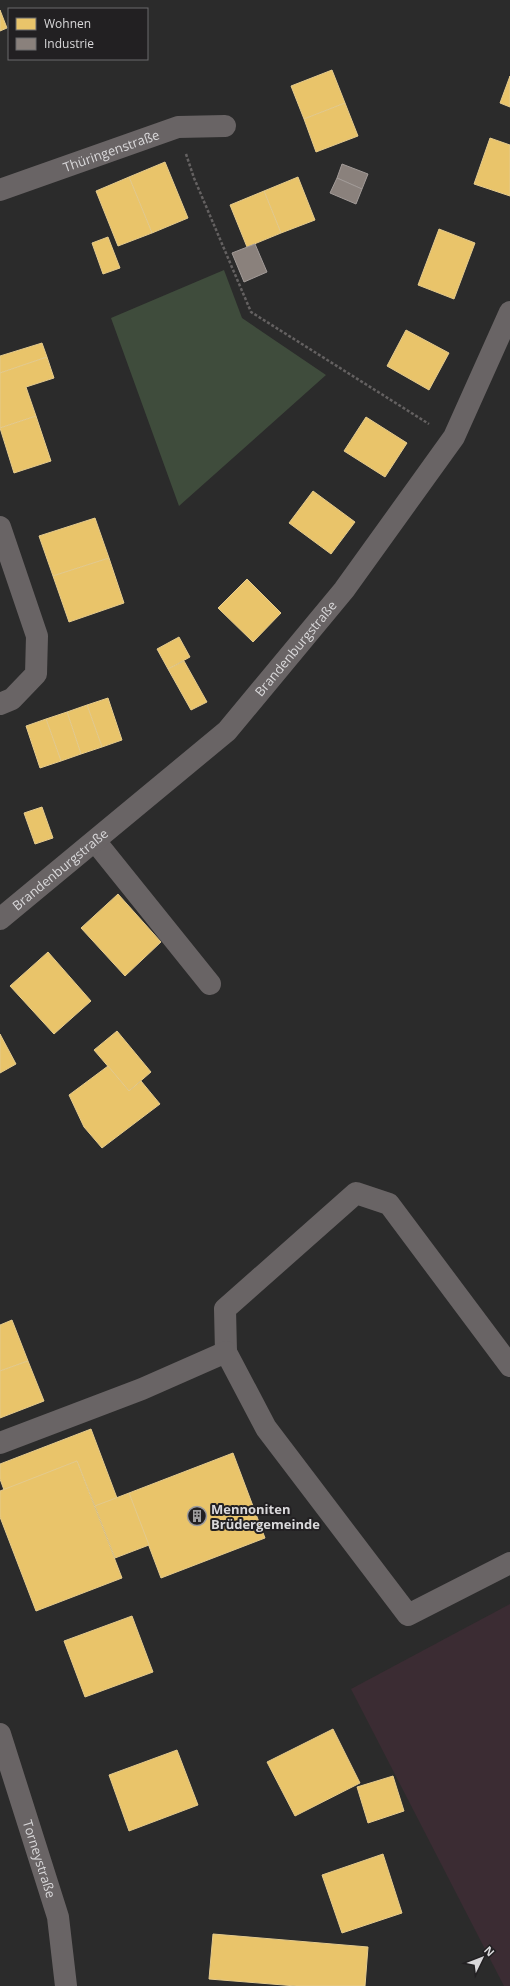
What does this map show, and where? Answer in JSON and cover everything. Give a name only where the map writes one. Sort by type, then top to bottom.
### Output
[{"type":"street","name":"Thüringenstraße","points":[[0,190],[178,127],[225,126]]},
{"type":"street","name":"Brandenburgstraße","points":[[0,919],[227,731],[344,590],[454,437],[510,312]]},
{"type":"street","points":[[0,527],[37,636],[36,674],[12,699],[0,704]]},
{"type":"street","points":[[95,841],[210,984]]},
{"type":"street","points":[[510,1366],[389,1204],[356,1193],[225,1309],[226,1352],[266,1428],[408,1615],[510,1563]]},
{"type":"street","points":[[0,1443],[142,1390],[226,1352]]},
{"type":"street","name":"Torneystraße","points":[[0,1734],[58,1917],[66,1986]]},
{"type":"path","points":[[178,127],[194,178],[251,312],[434,427],[454,437]]},
{"type":"shaded area","points":[[510,1604],[510,1986],[504,1986],[351,1689]]},
{"type":"green space","points":[[224,270],[242,318],[326,375],[179,506],[111,318]]},
{"type":"building: Wohnen","points":[[0,10],[7,28],[0,31]]},
{"type":"building: Wohnen","points":[[332,70],[345,103],[304,119],[291,86]]},
{"type":"building: Wohnen","points":[[510,76],[510,107],[500,103]]},
{"type":"building: Wohnen","points":[[345,103],[358,136],[316,152],[304,119]]},
{"type":"building: Wohnen","points":[[490,138],[510,145],[510,196],[474,184]]},
{"type":"building: Wohnen","points":[[165,162],[188,218],[152,233],[129,177]]},
{"type":"building: Wohnen","points":[[129,177],[152,233],[118,246],[96,191]]},
{"type":"building: Wohnen","points":[[298,177],[315,220],[281,233],[264,191]]},
{"type":"building: Wohnen","points":[[264,191],[281,233],[247,247],[230,205]]},
{"type":"building: Wohnen","points":[[439,229],[475,243],[454,299],[418,285]]},
{"type":"building: Wohnen","points":[[108,237],[120,268],[103,274],[92,243]]},
{"type":"building: Wohnen","points":[[406,330],[449,353],[429,390],[387,366]]},
{"type":"building: Wohnen","points":[[42,343],[47,357],[0,373],[0,356]]},
{"type":"building: Wohnen","points":[[47,357],[54,378],[26,387],[36,416],[0,428],[0,373]]},
{"type":"building: Wohnen","points":[[36,416],[51,461],[14,473],[0,428]]},
{"type":"building: Wohnen","points":[[366,417],[407,443],[385,477],[344,451]]},
{"type":"building: Wohnen","points":[[313,491],[355,522],[331,554],[289,523]]},
{"type":"building: Wohnen","points":[[95,518],[109,558],[53,576],[39,536]]},
{"type":"building: Wohnen","points":[[109,558],[124,603],[69,622],[53,576]]},
{"type":"building: Wohnen","points":[[247,579],[281,613],[253,642],[218,608]]},
{"type":"building: Wohnen","points":[[179,637],[190,657],[168,669],[157,649]]},
{"type":"building: Wohnen","points":[[184,661],[207,702],[191,710],[168,669]]},
{"type":"building: Wohnen","points":[[108,698],[122,740],[102,747],[87,705]]},
{"type":"building: Wohnen","points":[[87,705],[102,747],[81,754],[67,712]]},
{"type":"building: Wohnen","points":[[67,712],[81,754],[61,761],[46,719]]},
{"type":"building: Wohnen","points":[[46,719],[61,761],[40,768],[26,726]]},
{"type":"building: Wohnen","points":[[42,807],[53,838],[35,844],[24,813]]},
{"type":"building: Wohnen","points":[[118,894],[161,942],[125,976],[81,928]]},
{"type":"building: Wohnen","points":[[48,952],[91,1001],[54,1034],[10,986]]},
{"type":"building: Wohnen","points":[[117,1031],[151,1072],[129,1091],[94,1050]]},
{"type":"building: Wohnen","points":[[0,1034],[16,1064],[0,1073]]},
{"type":"building: Wohnen","points":[[108,1066],[129,1091],[141,1081],[160,1104],[102,1148],[84,1127],[69,1095]]},
{"type":"building: Wohnen","points":[[12,1320],[28,1361],[0,1371],[0,1325]]},
{"type":"building: Wohnen","points":[[28,1361],[44,1401],[0,1418],[0,1371]]},
{"type":"building: Wohnen","points":[[91,1429],[117,1498],[95,1506],[77,1461],[4,1490],[0,1479],[0,1464]]},
{"type":"building: Wohnen","name":"Mennoniten Brüdergemeinde","points":[[233,1453],[265,1538],[161,1578],[129,1493]]},
{"type":"building: Wohnen","points":[[77,1461],[122,1578],[36,1611],[0,1517],[0,1491]]},
{"type":"building: Wohnen","points":[[129,1493],[149,1545],[115,1558],[95,1506]]},
{"type":"building: Wohnen","points":[[132,1616],[153,1672],[85,1697],[64,1641]]},
{"type":"building: Wohnen","points":[[333,1729],[360,1783],[295,1816],[267,1762]]},
{"type":"building: Wohnen","points":[[177,1750],[198,1805],[129,1831],[109,1775]]},
{"type":"building: Wohnen","points":[[393,1776],[404,1811],[368,1823],[357,1787]]},
{"type":"building: Wohnen","points":[[383,1854],[402,1913],[342,1933],[322,1875]]},
{"type":"building: Wohnen","points":[[213,1934],[368,1947],[365,1986],[296,1986],[209,1979]]},
{"type":"building: Industrie","points":[[342,164],[368,174],[362,189],[337,178]]},
{"type":"building: Industrie","points":[[337,178],[362,189],[356,204],[330,193]]},
{"type":"building: Industrie","points":[[255,244],[267,272],[244,282],[232,253]]},
{"type":"place","name":"Mennoniten Brüdergemeinde","points":[[197,1516]]}]
